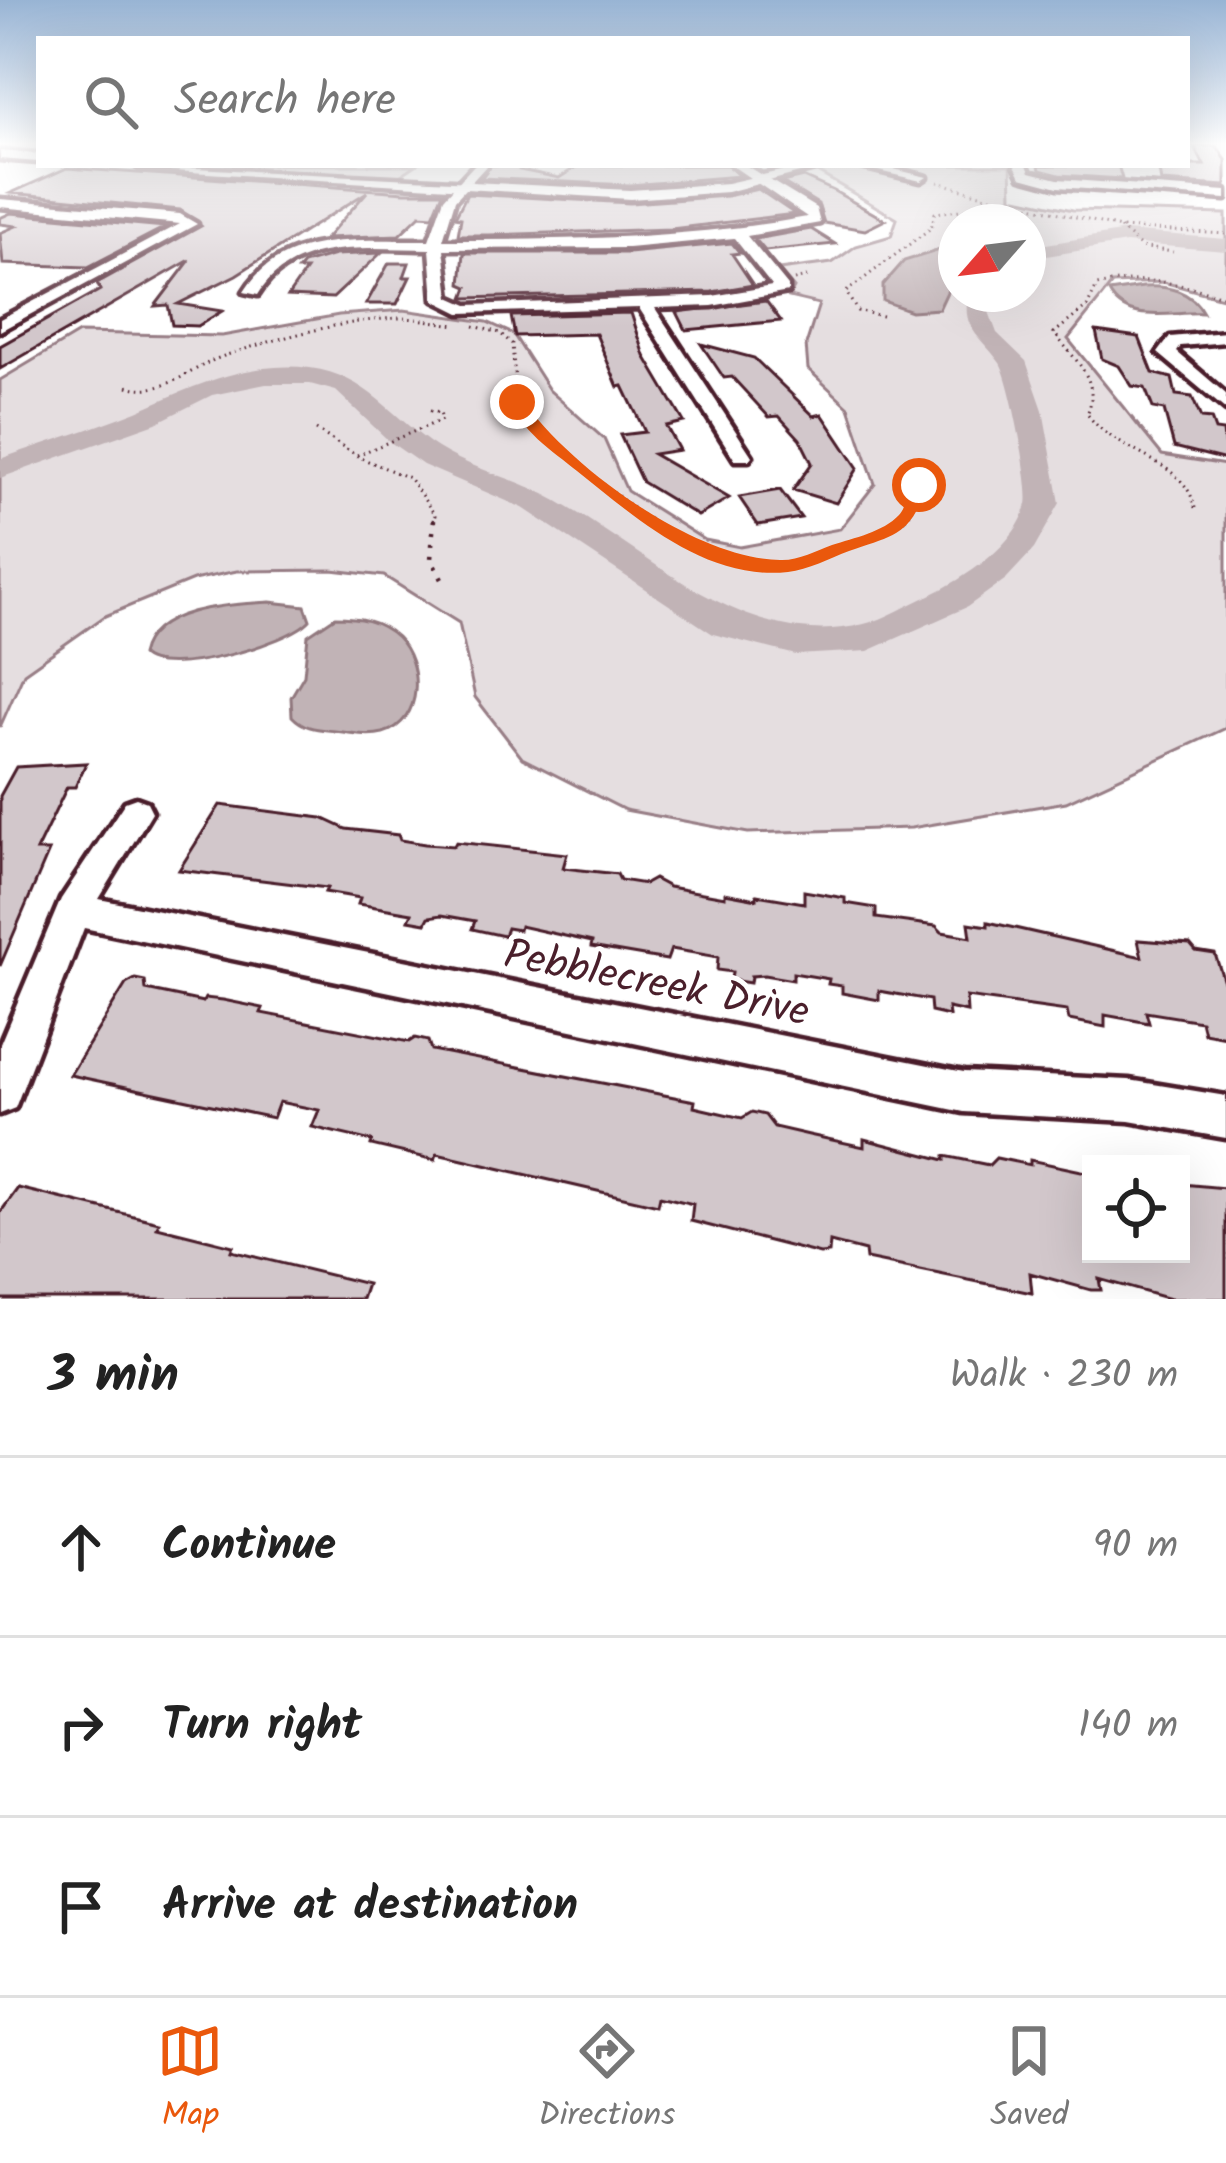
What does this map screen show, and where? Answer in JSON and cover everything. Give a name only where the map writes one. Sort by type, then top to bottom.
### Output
[{"type":"street","points":[[0,326],[190,224],[180,218],[31,206]]},
{"type":"street","points":[[445,206],[432,245],[442,300],[466,310],[645,305],[754,298],[782,290],[738,234]]},
{"type":"street","points":[[252,292],[263,273],[308,248],[332,244],[565,247],[738,234],[815,220],[802,206]]},
{"type":"street","points":[[645,305],[742,456]]},
{"type":"street","points":[[1226,337],[1176,341],[1167,353],[1226,404]]},
{"type":"street","points":[[0,1094],[73,910],[136,812]]},
{"type":"street","name":"Pebblecreek Drive","points":[[73,910],[964,1092],[1030,1099],[1135,1100],[1226,1118]]},
{"type":"path","points":[[882,316],[857,311],[848,303],[846,292],[931,228],[935,213],[991,206]]},
{"type":"path","points":[[1022,206],[1120,229],[1226,234]]},
{"type":"path","points":[[1120,229],[1136,244],[1173,252]]},
{"type":"path","points":[[1195,508],[1188,485],[1156,462],[1107,439],[1087,414],[1094,392],[1090,379],[1054,333],[1088,308],[1096,286],[1110,281],[1174,282],[1226,297]]},
{"type":"path","points":[[128,386],[141,390],[169,385],[221,357],[349,325],[402,318],[473,326],[500,333],[512,344],[517,402],[537,431],[650,522],[696,548],[744,563],[788,566],[883,533],[909,516],[919,485]]},
{"type":"path","points":[[357,455],[434,424],[442,416],[426,410]]},
{"type":"path","points":[[316,430],[357,455],[410,478],[435,515],[428,543],[430,568],[444,583]]},
{"type":"shaded area","points":[[874,206],[938,206],[938,312],[1046,312],[1046,206],[1226,214],[1226,299],[1163,282],[1112,284],[1068,339],[1162,455],[1226,465],[1226,728],[1066,802],[911,828],[748,833],[625,810],[522,758],[475,697],[459,623],[384,576],[332,570],[237,571],[193,580],[105,616],[24,673],[0,727],[0,380],[79,333],[222,336],[339,315],[404,310],[487,322],[513,334],[549,390],[604,439],[627,491],[705,540],[740,547],[840,529],[875,484],[849,407],[808,369],[806,345],[819,304],[789,297],[794,288],[779,270],[832,263],[856,246],[891,236],[897,219]]},
{"type":"shaded area","points":[[938,251],[938,309],[911,311],[883,301],[883,285],[904,261]]},
{"type":"shaded area","points":[[1143,287],[1178,291],[1203,313],[1139,313],[1117,303],[1109,292]]},
{"type":"shaded area","points":[[270,602],[305,606],[310,620],[278,639],[225,656],[173,663],[153,662],[141,655],[148,639],[176,618],[215,607]]},
{"type":"shaded area","points":[[335,617],[360,619],[390,631],[412,661],[412,704],[406,717],[383,733],[312,728],[292,716],[291,697],[304,675],[308,635]]},
{"type":"building","points":[[136,206],[346,206],[236,275],[178,304],[222,311],[198,326],[172,325],[168,305],[155,306],[190,260],[0,369],[0,346],[100,290],[97,283],[201,226],[180,210]]},
{"type":"building","points":[[355,206],[437,206],[433,216],[420,215],[399,235],[326,238]]},
{"type":"building","points":[[461,206],[783,206],[795,214],[671,229],[489,235],[458,235],[461,218],[455,217]]},
{"type":"building","points":[[819,206],[860,206],[885,220],[865,230],[824,223]]},
{"type":"building","points":[[11,213],[165,227],[88,267],[3,264],[0,233],[16,226],[0,224],[0,218]]},
{"type":"building","points":[[811,229],[835,244],[765,251],[755,239]]},
{"type":"building","points":[[732,243],[740,253],[732,254],[753,285],[712,292],[464,298],[468,287],[461,284],[464,253],[628,253]]},
{"type":"building","points":[[381,253],[333,298],[288,296],[306,270],[298,270],[303,264],[335,255]]},
{"type":"building","points":[[389,263],[409,263],[404,277],[410,277],[397,304],[366,304]]},
{"type":"building","points":[[766,301],[781,321],[686,330],[677,312]]},
{"type":"building","points":[[631,313],[645,356],[684,422],[666,426],[679,450],[653,454],[729,498],[698,516],[642,482],[620,435],[645,432],[623,386],[618,387],[596,334],[515,336],[511,316]]},
{"type":"building","points":[[1096,331],[1139,337],[1153,373],[1172,378],[1176,395],[1192,397],[1201,418],[1211,419],[1215,430],[1223,431],[1226,460],[1174,447],[1164,410],[1153,408],[1145,388],[1132,386],[1119,366],[1102,359]]},
{"type":"building","points":[[701,344],[754,358],[814,416],[822,414],[858,468],[836,503],[793,490],[812,463],[800,439],[779,416],[769,417],[732,377],[724,378]]},
{"type":"building","points":[[780,490],[801,518],[758,525],[739,497]]},
{"type":"building","points":[[86,763],[75,787],[67,787],[36,851],[49,851],[0,966],[0,796],[16,767]]},
{"type":"building","points":[[220,805],[322,818],[346,829],[398,835],[400,840],[425,844],[454,846],[456,842],[567,854],[563,868],[617,874],[620,880],[645,884],[654,879],[669,887],[725,897],[725,893],[757,899],[757,895],[804,903],[804,891],[845,898],[845,903],[876,908],[876,918],[936,926],[942,932],[971,937],[969,923],[988,926],[988,922],[1142,957],[1138,940],[1190,944],[1196,951],[1215,954],[1226,988],[1226,1037],[1204,1033],[1201,1021],[1146,1012],[1149,1023],[1105,1015],[1105,1027],[1069,1020],[1067,1011],[966,997],[967,1012],[948,1008],[949,1016],[931,1012],[930,1000],[879,991],[879,1000],[842,993],[842,986],[828,984],[829,979],[793,973],[793,980],[764,975],[751,976],[750,983],[731,980],[732,972],[717,970],[718,957],[671,949],[667,960],[591,947],[592,942],[520,926],[519,930],[507,928],[504,936],[472,929],[475,921],[442,915],[429,917],[426,923],[409,920],[412,913],[358,904],[360,898],[325,892],[327,888],[179,870]]},
{"type":"building","points":[[135,979],[145,981],[146,990],[203,1002],[205,998],[223,1000],[263,1008],[261,1013],[409,1042],[415,1038],[428,1041],[431,1050],[695,1101],[694,1107],[742,1118],[752,1112],[765,1115],[774,1127],[864,1147],[864,1139],[945,1160],[945,1156],[989,1165],[996,1158],[1030,1165],[1030,1160],[1082,1171],[1082,1263],[1190,1263],[1190,1185],[1226,1188],[1226,1299],[1170,1299],[1099,1279],[1101,1290],[1091,1290],[1030,1273],[1032,1293],[866,1259],[865,1251],[830,1242],[829,1253],[820,1254],[691,1221],[693,1204],[660,1196],[658,1205],[437,1154],[435,1160],[371,1145],[372,1141],[312,1127],[319,1110],[279,1102],[273,1118],[70,1075],[126,984]]},
{"type":"building","points":[[18,1188],[159,1222],[157,1227],[233,1246],[231,1251],[367,1284],[362,1299],[0,1299],[0,1213]]},
{"type":"waterway","points":[[1046,249],[1126,237],[1226,245]]},
{"type":"waterway","points":[[0,469],[146,417],[204,389],[266,376],[310,376],[346,385],[400,436],[434,459],[534,501],[726,625],[796,641],[868,638],[954,598],[993,571],[1022,542],[1044,503],[1029,410],[1013,361],[986,336],[977,312]]},
{"type":"route","points":[[517,402],[537,431],[650,522],[696,548],[744,563],[788,566],[883,533],[909,516],[919,485]]}]
